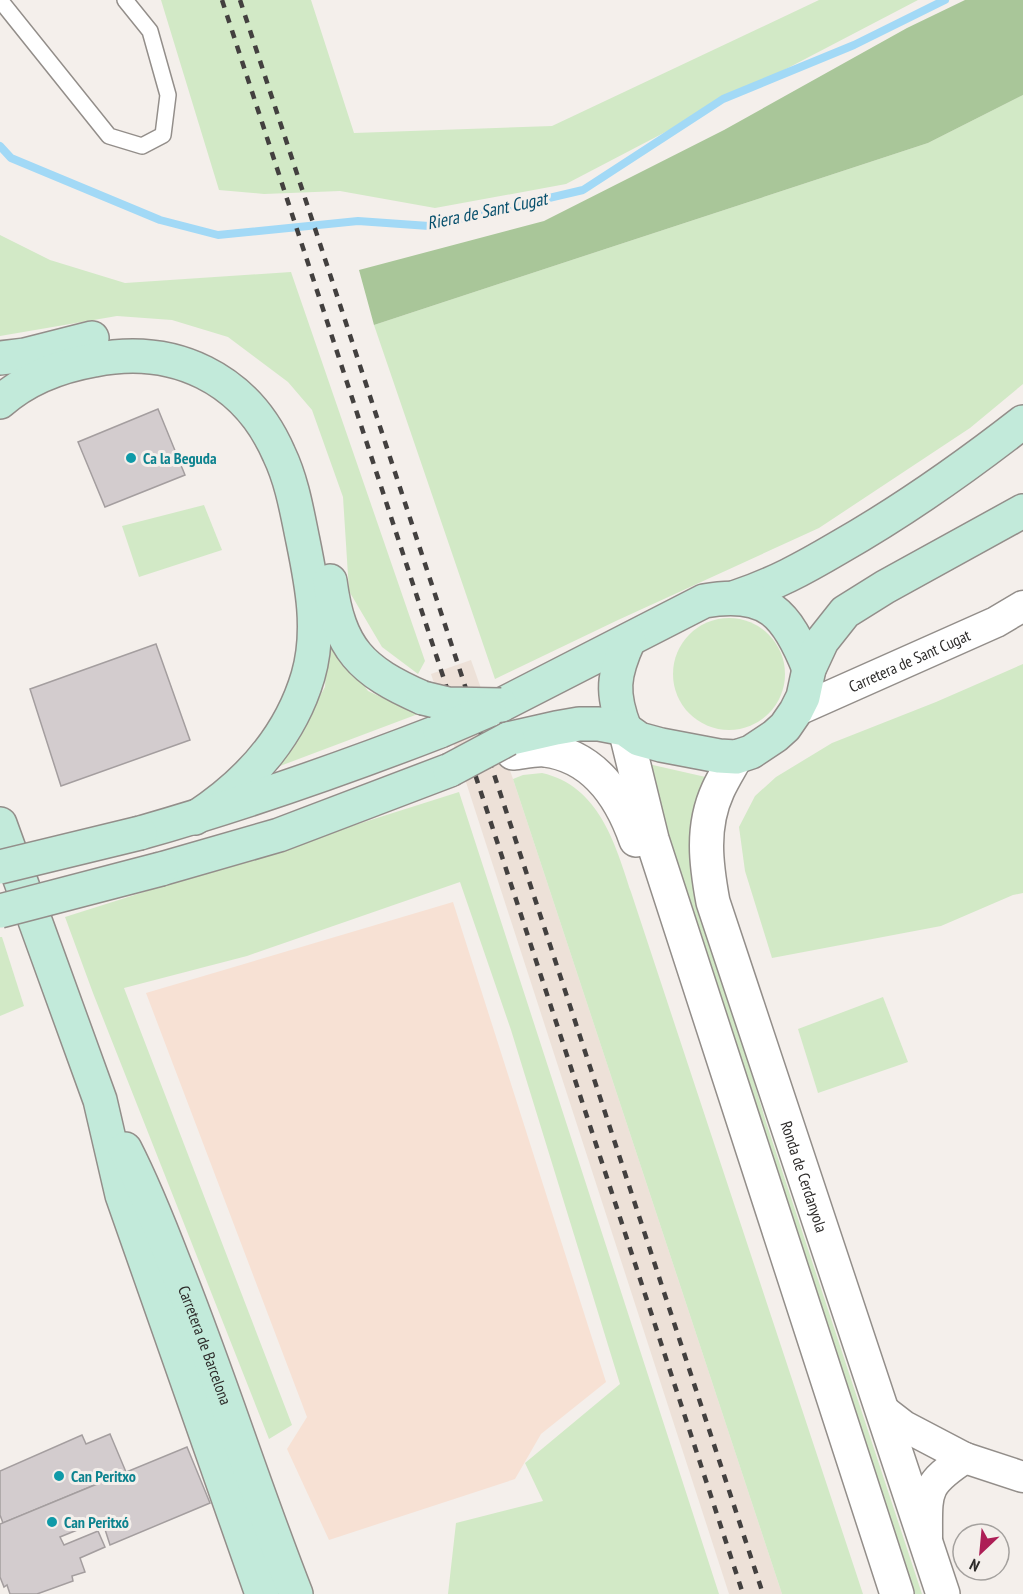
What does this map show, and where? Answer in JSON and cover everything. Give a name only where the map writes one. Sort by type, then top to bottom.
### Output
[{"type":"main road","points":[[0,358],[26,355],[96,337],[126,333],[153,334],[176,338],[197,346],[241,369],[274,402],[289,424],[301,450],[317,498],[334,608],[339,625],[349,644],[377,675],[423,698],[448,704],[501,705]]},
{"type":"main road","points":[[0,402],[38,377],[87,361],[132,355],[171,360],[192,366],[210,375],[243,399],[258,415],[279,454],[295,504],[312,598],[315,625],[308,675],[278,741],[262,761],[226,795],[195,818]]},
{"type":"main road","points":[[0,867],[195,818],[346,768],[501,705],[704,601],[735,597],[768,586],[864,533],[961,470],[1023,422]]},
{"type":"main road","points":[[0,911],[279,835],[510,746],[530,733],[579,724],[599,724],[625,729],[639,739],[661,745],[719,756],[736,757],[751,752],[775,736],[796,711],[803,697],[809,669],[822,641],[845,612],[1023,511]]},
{"type":"main road","points":[[735,597],[761,603],[776,612],[788,624],[809,669]]},
{"type":"main road","points":[[625,729],[614,693],[618,664],[629,640]]},
{"type":"main road","name":"Carretera de Barcelona","points":[[0,824],[100,1100],[122,1195],[262,1594]]},
{"type":"main road","name":"Carretera de Barcelona","points":[[100,1100],[142,1183],[203,1334],[275,1541],[296,1594]]},
{"type":"main road","points":[[275,1541],[280,1594]]},
{"type":"street","name":"Carretera de Sant Cugat","points":[[796,711],[996,622],[1023,606]]},
{"type":"street","points":[[625,729],[652,839],[897,1594]]},
{"type":"street","points":[[510,746],[563,754],[579,761],[611,788],[631,827],[711,1070],[741,1115]]},
{"type":"street","name":"Ronda de Cerdanyola","points":[[736,757],[718,789],[706,830],[705,853],[713,902],[943,1594]]},
{"type":"street","points":[[882,1409],[904,1426],[965,1458],[1023,1478]]},
{"type":"street","points":[[928,1546],[927,1498],[934,1483],[945,1471],[965,1458]]},
{"type":"lane","points":[[0,0],[109,136],[142,146],[163,135],[168,95],[140,0]]},
{"type":"lane","points":[[125,0],[150,31]]},
{"type":"shaded area","points":[[471,660],[513,779],[782,1594],[729,1594],[431,674]]},
{"type":"shaded area","points":[[453,902],[606,1382],[541,1434],[515,1479],[329,1540],[287,1449],[307,1417],[146,993]]},
{"type":"green space","points":[[161,0],[311,0],[354,133],[552,126],[819,0],[918,0],[566,184],[435,208],[340,191],[264,194],[219,190]]},
{"type":"green space","points":[[965,0],[1023,0],[1023,95],[928,143],[374,325],[359,270],[544,221],[724,130],[907,28]]},
{"type":"green space","points":[[1023,95],[1023,384],[970,428],[819,528],[495,679],[374,325],[928,143]]},
{"type":"green space","points":[[0,235],[50,260],[125,283],[291,272],[425,661],[418,674],[382,647],[349,591],[343,497],[312,410],[288,382],[228,337],[172,320],[117,316],[0,336]]},
{"type":"green space","points":[[204,505],[222,550],[139,577],[122,526]]},
{"type":"green space","points":[[729,618],[750,622],[768,635],[781,653],[785,674],[781,695],[768,713],[750,726],[729,730],[708,726],[690,713],[677,695],[673,674],[677,653],[690,635],[708,622]]},
{"type":"green space","points":[[328,635],[368,691],[418,714],[280,766],[325,687]]},
{"type":"green space","points":[[1023,664],[1023,893],[1013,895],[941,926],[772,958],[745,871],[739,827],[755,796],[776,777],[832,743],[936,702]]},
{"type":"green space","points":[[644,763],[710,778],[727,992],[766,1122],[922,1594],[910,1594]]},
{"type":"green space","points":[[542,773],[562,780],[578,790],[591,803],[611,836],[863,1594],[782,1594],[513,779],[523,775]]},
{"type":"green space","points":[[459,792],[719,1594],[448,1594],[456,1523],[543,1501],[525,1463],[620,1384],[511,1030],[460,882],[247,956],[124,988],[292,1425],[269,1439],[65,917]]},
{"type":"green space","points":[[0,937],[2,937],[24,1006],[0,1016]]},
{"type":"green space","points":[[883,997],[908,1062],[818,1093],[798,1029]]},
{"type":"building","name":"Ca la Beguda","points":[[158,409],[185,475],[105,507],[78,442]]},
{"type":"building","points":[[156,644],[190,740],[61,786],[30,689]]},
{"type":"building","name":"Can Peritxo","points":[[110,1434],[126,1472],[3,1523],[0,1515],[0,1471],[82,1435],[86,1444]]},
{"type":"building","name":"Can Peritxó","points":[[187,1447],[210,1503],[110,1545],[102,1520],[60,1537],[64,1545],[98,1531],[105,1547],[80,1558],[85,1572],[72,1576],[73,1581],[37,1594],[10,1594],[7,1585],[4,1587],[0,1577],[0,1524]]},
{"type":"waterway","name":"Riera de Sant Cugat","points":[[0,146],[11,158],[160,220],[218,235],[358,221],[429,226],[583,190],[723,99],[854,45],[945,0]]},
{"type":"railway","points":[[222,0],[743,1594]]},
{"type":"railway","points":[[240,0],[763,1594]]},
{"type":"place","name":"Ca la Beguda","points":[[131,458]]},
{"type":"place","name":"Can Peritxo","points":[[59,1476]]},
{"type":"place","name":"Can Peritxó","points":[[52,1522]]}]
